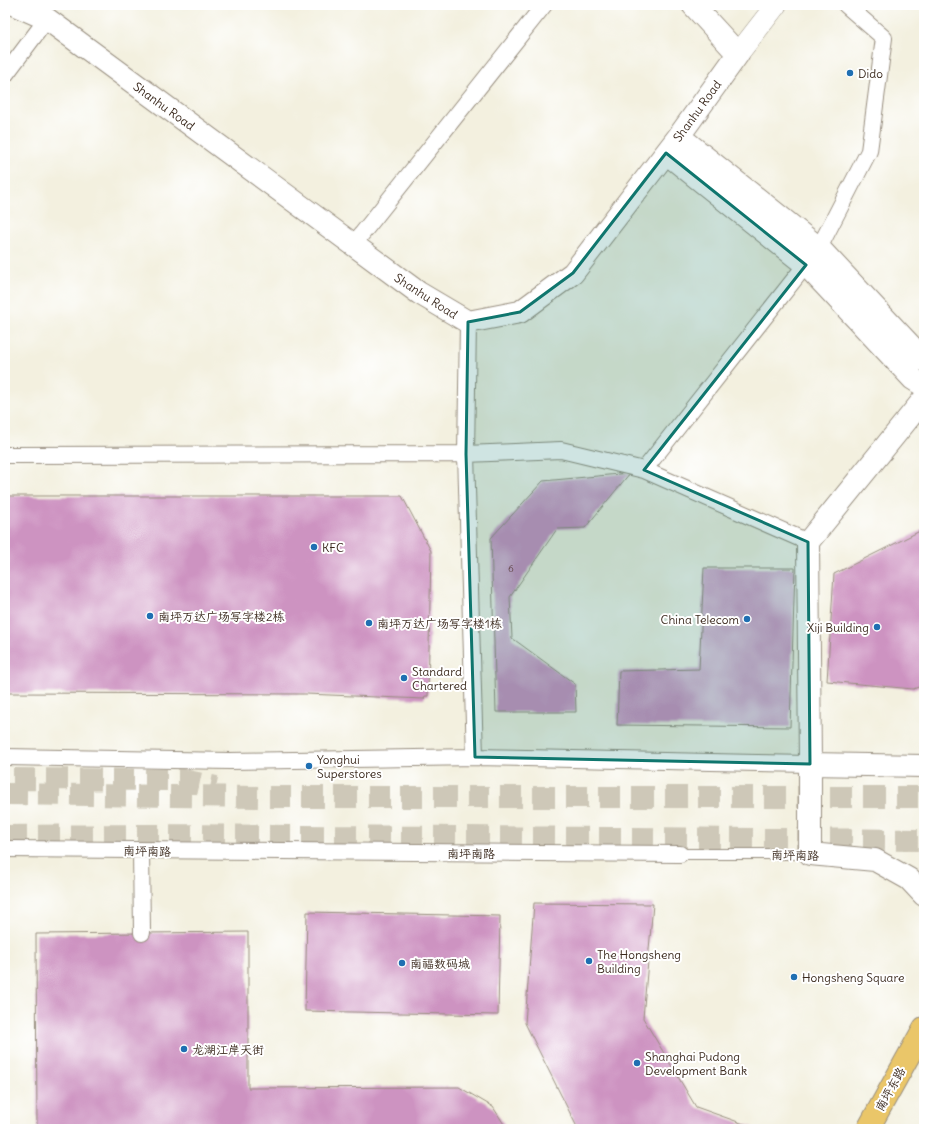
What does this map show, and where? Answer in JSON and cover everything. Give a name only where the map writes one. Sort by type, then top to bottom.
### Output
[{"type":"main road","name":"南坪东路","points":[[868,1129],[924,1028]]},
{"type":"street","name":"Shanhu Road","points":[[15,5],[41,12],[419,293],[468,322],[520,312],[573,272],[679,136],[738,54],[776,5]]},
{"type":"street","points":[[353,245],[544,5]]},
{"type":"street","points":[[693,5],[738,54]]},
{"type":"street","points":[[644,470],[819,248],[869,151],[884,38],[846,5]]},
{"type":"street","points":[[5,76],[41,12]]},
{"type":"street","points":[[679,136],[819,248],[924,360]]},
{"type":"street","points":[[666,153],[806,265],[920,379]]},
{"type":"street","points":[[468,322],[466,454],[475,757]]},
{"type":"street","points":[[810,854],[808,542],[924,399]]},
{"type":"street","points":[[5,455],[466,454],[561,450],[644,470],[808,542]]},
{"type":"street","points":[[5,757],[230,761],[475,757],[924,766]]},
{"type":"street","name":"南坪南路","points":[[5,849],[680,854]]},
{"type":"street","points":[[141,850],[142,933]]},
{"type":"street","name":"南坪南路","points":[[810,854],[875,860],[909,879],[924,895]]},
{"type":"lane","name":"南坪南路","points":[[680,854],[810,854]]},
{"type":"highlighted area","points":[[666,153],[806,265],[644,470],[808,542],[810,764],[475,757],[466,454],[468,322],[520,312],[573,273]]},
{"type":"building","points":[[630,473],[585,528],[557,529],[510,597],[512,638],[575,684],[576,712],[496,712],[491,538],[543,481]]},
{"type":"building","points":[[5,496],[402,496],[431,551],[428,696],[425,696],[424,699],[306,694],[5,693]]},
{"type":"building","name":"Xiji Building","points":[[924,529],[924,685],[913,689],[827,681],[834,574]]},
{"type":"building","name":"China Telecom","points":[[704,568],[795,568],[790,727],[617,725],[619,671],[699,669]]},
{"type":"building","name":"The Hongsheng Building","points":[[534,903],[653,904],[643,1018],[696,1107],[758,1129],[578,1129],[525,1023]]},
{"type":"building","name":"南福数码城","points":[[307,912],[500,916],[498,1015],[305,1011]]},
{"type":"building","name":"龙湖江岸天街","points":[[248,932],[248,1088],[459,1087],[493,1107],[507,1129],[37,1129],[36,934]]},
{"type":"tunnel","points":[[13,779],[183,780],[216,787]]},
{"type":"tunnel","points":[[5,794],[262,797],[924,797]]},
{"type":"tunnel","points":[[5,836],[149,835],[924,840]]},
{"type":"place","name":"Dido","points":[[850,73]]},
{"type":"place","name":"KFC","points":[[314,547]]},
{"type":"place","name":"南坪万达广场写字楼2栋","points":[[150,616]]},
{"type":"place","name":"China Telecom","points":[[747,619]]},
{"type":"place","name":"南坪万达广场写字楼1栋","points":[[369,623]]},
{"type":"place","name":"Xiji Building","points":[[877,627]]},
{"type":"place","name":"Standard Chartered","points":[[404,678]]},
{"type":"place","name":"Yonghui Superstores","points":[[309,766]]},
{"type":"place","name":"The Hongsheng Building","points":[[589,961]]},
{"type":"place","name":"南福数码城","points":[[402,963]]},
{"type":"place","name":"Hongsheng Square","points":[[794,977]]},
{"type":"place","name":"龙湖江岸天街","points":[[184,1049]]},
{"type":"place","name":"Shanghai Pudong Development Bank","points":[[637,1063]]}]
